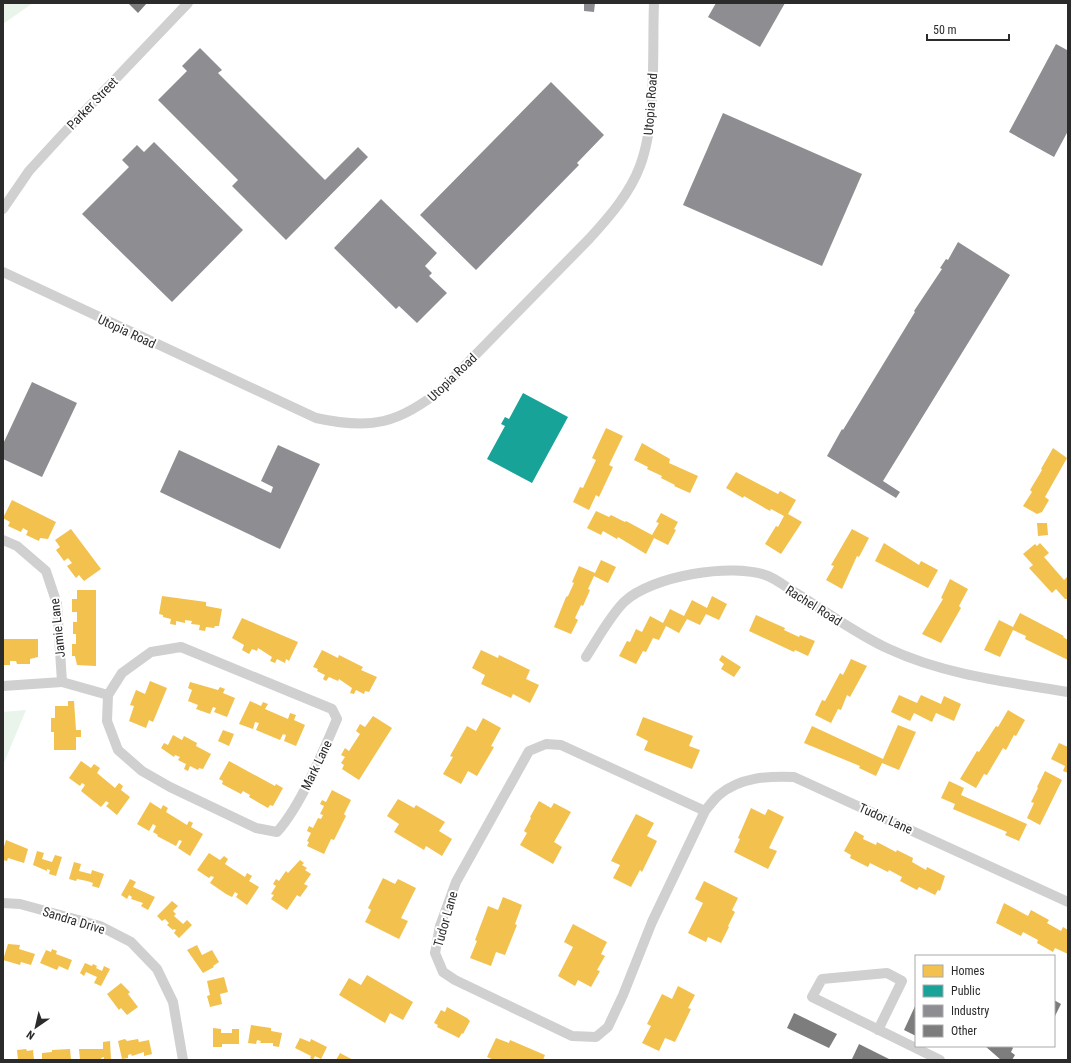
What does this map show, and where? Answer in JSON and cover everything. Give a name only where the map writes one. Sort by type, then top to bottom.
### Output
[{"type":"street","name":"Parker Street","points":[[3,209],[29,171],[188,3]]},
{"type":"street","name":"Utopia Road","points":[[3,272],[316,418],[345,424],[373,424],[402,415],[423,405],[443,388],[590,238],[612,214],[628,190],[640,166],[650,125],[654,3]]},
{"type":"street","name":"Jamie Lane","points":[[3,540],[17,546],[46,571],[57,604],[62,682]]},
{"type":"street","name":"Rachel Road","points":[[586,657],[625,602],[657,582],[704,572],[738,570],[768,576],[843,624],[889,649],[938,667],[979,677],[1068,692]]},
{"type":"street","name":"Mark Lane","points":[[181,647],[332,709],[337,719],[290,818],[277,832],[256,828],[170,787],[142,771],[118,750],[107,721],[108,694],[122,673],[151,652],[181,647]]},
{"type":"street","points":[[3,686],[62,682],[108,694]]},
{"type":"street","name":"Tudor Lane","points":[[705,811],[561,745],[546,744],[529,751],[456,882],[440,926],[435,953],[443,972],[456,980],[572,1036],[596,1037],[608,1027],[623,995],[652,922],[705,811],[719,794],[738,783],[765,776],[794,778],[1068,902]]},
{"type":"street","name":"Sandra Drive","points":[[3,903],[20,904],[100,926],[131,942],[157,969],[173,1002],[182,1060]]},
{"type":"street","points":[[878,1030],[902,981],[887,973],[822,979],[812,997],[878,1030],[940,1060]]},
{"type":"shaded area","points":[[3,3],[33,3],[3,24]]},
{"type":"shaded area","points":[[26,710],[3,765],[3,712]]},
{"type":"building: Homes","points":[[606,428],[623,436],[609,465],[613,467],[599,497],[596,495],[589,510],[573,502],[580,487],[583,488],[596,460],[592,458]]},
{"type":"building: Homes","points":[[642,443],[670,459],[669,463],[698,476],[690,493],[674,486],[675,485],[661,478],[662,476],[647,469],[648,467],[634,460]]},
{"type":"building: Homes","points":[[1053,448],[1067,458],[1045,497],[1049,500],[1042,512],[1037,514],[1023,506],[1032,492],[1030,490]]},
{"type":"building: Homes","points":[[736,472],[778,494],[780,491],[796,500],[788,514],[802,522],[781,554],[765,544],[776,526],[778,527],[784,516],[771,509],[770,511],[744,496],[743,498],[726,488]]},
{"type":"building: Homes","points":[[12,500],[56,522],[48,539],[40,538],[39,541],[26,535],[28,531],[23,528],[21,532],[8,526],[10,522],[3,518]]},
{"type":"building: Homes","points":[[596,511],[609,517],[611,515],[625,522],[626,521],[652,535],[659,523],[656,522],[661,513],[678,522],[674,529],[676,530],[668,545],[654,538],[646,554],[618,537],[617,539],[603,531],[601,535],[587,528]]},
{"type":"building: Homes","points":[[1037,523],[1047,523],[1048,535],[1038,536]]},
{"type":"building: Homes","points":[[71,529],[101,569],[84,581],[79,575],[76,578],[67,566],[72,563],[68,558],[64,561],[56,550],[60,547],[55,540]]},
{"type":"building: Homes","points":[[852,529],[869,538],[859,557],[857,556],[842,589],[826,580],[834,566],[831,565]]},
{"type":"building: Homes","points":[[884,543],[919,565],[921,561],[938,570],[928,588],[875,561]]},
{"type":"building: Homes","points":[[1040,543],[1049,553],[1044,557],[1064,580],[1068,576],[1068,599],[1065,599],[1056,589],[1052,593],[1029,568],[1033,565],[1023,554],[1035,544],[1037,546]]},
{"type":"building: Homes","points":[[601,560],[616,567],[608,583],[594,576],[583,606],[581,605],[575,618],[578,620],[571,634],[554,627],[566,597],[568,596],[574,583],[572,582],[579,566],[595,573]]},
{"type":"building: Homes","points":[[950,579],[968,589],[959,606],[961,608],[941,643],[922,634],[943,599],[941,598]]},
{"type":"building: Homes","points":[[77,590],[96,590],[96,666],[77,665],[75,656],[72,656],[72,644],[76,644],[76,634],[73,634],[73,622],[77,622],[77,612],[72,612],[72,599],[77,599]]},
{"type":"building: Homes","points":[[162,596],[206,602],[206,606],[222,609],[219,626],[215,626],[214,628],[206,627],[205,631],[199,630],[200,625],[191,624],[192,621],[185,620],[185,623],[176,621],[176,625],[170,624],[171,619],[163,617],[163,615],[159,614]]},
{"type":"building: Homes","points":[[712,596],[727,604],[719,620],[706,614],[700,625],[687,619],[679,633],[666,626],[659,640],[653,638],[646,652],[643,651],[636,664],[619,656],[627,641],[630,642],[636,629],[642,632],[650,616],[663,623],[670,609],[684,616],[692,600],[707,608]]},
{"type":"building: Homes","points":[[1020,613],[1064,636],[1063,637],[1068,640],[1068,660],[1025,639],[1026,636],[1013,630],[1000,657],[984,650],[999,620],[1013,627]]},
{"type":"building: Homes","points":[[756,615],[785,628],[784,630],[799,637],[800,635],[815,641],[808,656],[795,650],[794,652],[749,631]]},
{"type":"building: Homes","points":[[242,618],[298,642],[289,661],[286,659],[285,663],[277,659],[275,663],[270,661],[272,657],[258,648],[257,651],[252,649],[249,654],[242,650],[244,645],[232,638]]},
{"type":"building: Homes","points":[[3,639],[38,639],[38,657],[30,659],[30,664],[17,664],[16,661],[10,661],[10,665],[3,665]]},
{"type":"building: Homes","points":[[322,650],[338,658],[339,655],[363,667],[361,670],[377,677],[369,692],[365,691],[364,694],[356,690],[354,694],[350,693],[352,688],[339,679],[338,681],[329,677],[326,681],[323,679],[325,675],[313,667]]},
{"type":"building: Homes","points":[[481,650],[498,658],[499,655],[530,670],[526,679],[539,685],[530,703],[513,694],[511,698],[481,684],[485,675],[472,668]]},
{"type":"building: Homes","points":[[722,655],[741,667],[734,677],[721,669],[724,664],[719,660]]},
{"type":"building: Homes","points":[[851,659],[867,666],[850,697],[847,695],[841,710],[838,709],[831,723],[815,715],[822,700],[825,701],[840,673],[843,675]]},
{"type":"building: Homes","points":[[150,681],[167,688],[153,722],[149,720],[146,728],[129,721],[134,706],[130,705],[136,690],[145,694]]},
{"type":"building: Homes","points":[[190,682],[218,690],[220,687],[225,689],[223,693],[235,698],[227,717],[214,712],[216,708],[213,707],[210,714],[196,709],[198,705],[188,701],[192,690],[188,688]]},
{"type":"building: Homes","points":[[899,695],[917,703],[921,695],[941,704],[944,696],[961,704],[954,721],[936,713],[932,722],[914,713],[910,721],[891,712]]},
{"type":"building: Homes","points":[[68,701],[74,701],[76,730],[81,730],[81,737],[76,737],[76,750],[54,750],[54,732],[51,732],[51,718],[55,718],[55,706],[68,706]]},
{"type":"building: Homes","points":[[250,701],[261,706],[263,702],[268,704],[265,709],[288,719],[290,713],[296,715],[294,720],[305,725],[296,746],[284,741],[286,735],[283,734],[280,740],[256,730],[259,723],[255,722],[253,729],[239,724]]},
{"type":"building: Homes","points":[[1008,710],[1025,720],[1016,736],[1014,735],[1006,750],[1003,748],[987,775],[984,774],[976,788],[960,779],[977,751],[979,752],[996,726],[998,727]]},
{"type":"building: Homes","points":[[373,716],[392,728],[359,780],[342,769],[344,765],[341,763],[345,757],[341,755],[345,748],[349,751],[360,734],[356,731],[360,724],[365,727]]},
{"type":"building: Homes","points":[[643,717],[693,736],[689,746],[700,750],[692,769],[644,750],[648,741],[636,735]]},
{"type":"building: Homes","points":[[483,718],[501,728],[491,746],[494,747],[477,776],[468,771],[461,784],[443,774],[453,757],[450,756],[467,726],[476,731]]},
{"type":"building: Homes","points":[[898,725],[916,732],[899,770],[882,763],[876,776],[859,768],[860,766],[804,743],[812,726],[883,759]]},
{"type":"building: Homes","points":[[223,730],[234,734],[229,746],[218,741]]},
{"type":"building: Homes","points":[[173,735],[182,740],[184,736],[197,743],[196,746],[211,754],[203,769],[199,768],[198,770],[190,766],[188,771],[184,769],[186,764],[178,760],[180,757],[175,755],[174,757],[161,748],[164,743],[168,745]]},
{"type":"building: Homes","points":[[1059,743],[1068,747],[1068,773],[1063,771],[1065,766],[1051,759]]},
{"type":"building: Homes","points":[[81,761],[91,768],[94,764],[100,768],[97,773],[115,788],[119,783],[123,786],[121,790],[130,797],[117,815],[106,806],[109,803],[106,801],[101,807],[81,791],[85,785],[82,783],[80,786],[69,778]]},
{"type":"building: Homes","points":[[229,761],[275,786],[276,784],[283,788],[273,806],[270,805],[268,808],[249,797],[250,795],[243,791],[241,794],[222,784],[223,781],[219,779]]},
{"type":"building: Homes","points":[[1045,771],[1062,780],[1040,825],[1027,818],[1034,803],[1031,802]]},
{"type":"building: Homes","points":[[949,781],[964,788],[961,795],[1027,824],[1019,841],[1005,835],[1007,832],[953,809],[955,804],[941,798]]},
{"type":"building: Homes","points":[[332,790],[351,800],[344,814],[346,816],[334,840],[331,839],[324,854],[307,846],[309,842],[307,841],[311,833],[307,831],[309,826],[313,828],[318,818],[321,819],[323,815],[320,814],[324,806],[320,804],[322,800],[326,802]]},
{"type":"building: Homes","points":[[398,799],[414,808],[416,805],[445,822],[439,831],[452,839],[442,856],[426,846],[424,850],[394,832],[399,824],[387,816]]},
{"type":"building: Homes","points":[[539,801],[551,808],[554,803],[571,812],[554,842],[562,847],[553,864],[520,845],[527,833],[524,831],[531,818],[530,817]]},
{"type":"building: Homes","points":[[150,802],[161,809],[163,805],[168,808],[166,812],[187,825],[189,821],[193,823],[191,827],[203,834],[190,856],[178,848],[182,841],[179,840],[176,846],[157,836],[158,835],[153,832],[156,826],[153,824],[149,831],[137,824]]},
{"type":"building: Homes","points":[[751,808],[765,815],[768,809],[784,817],[769,848],[777,851],[768,869],[734,852],[740,839],[738,838]]},
{"type":"building: Homes","points":[[636,814],[654,823],[647,836],[657,841],[642,872],[640,870],[631,887],[613,878],[620,865],[611,861]]},
{"type":"building: Homes","points":[[855,831],[864,836],[863,839],[876,845],[877,842],[896,852],[897,850],[913,858],[912,862],[926,870],[927,867],[945,876],[940,891],[938,890],[935,895],[919,887],[917,890],[900,881],[902,877],[889,870],[888,872],[870,863],[868,867],[850,858],[851,855],[844,851]]},
{"type":"building: Homes","points":[[6,840],[28,849],[24,863],[8,858],[7,861],[3,860],[3,850]]},
{"type":"building: Homes","points":[[37,851],[44,853],[42,859],[52,862],[55,855],[62,857],[56,876],[49,874],[50,870],[47,869],[47,871],[33,865]]},
{"type":"building: Homes","points":[[209,853],[220,860],[224,856],[228,859],[225,864],[245,877],[247,873],[252,876],[249,881],[259,887],[247,905],[236,897],[238,894],[235,892],[232,897],[210,883],[214,877],[211,876],[209,878],[197,870]]},
{"type":"building: Homes","points":[[300,860],[304,863],[302,865],[307,868],[305,870],[311,874],[304,884],[308,886],[300,897],[297,895],[287,910],[271,899],[274,895],[271,894],[276,886],[273,884],[276,879],[279,881],[286,871],[288,873]]},
{"type":"building: Homes","points":[[74,862],[81,864],[79,871],[91,874],[92,870],[104,874],[99,888],[92,886],[93,883],[87,881],[77,879],[76,881],[69,879]]},
{"type":"building: Homes","points":[[383,878],[395,884],[398,879],[416,888],[401,918],[408,921],[399,939],[365,922],[371,910],[368,908]]},
{"type":"building: Homes","points":[[130,879],[136,882],[133,887],[155,897],[148,910],[141,906],[143,903],[131,899],[132,897],[129,895],[127,899],[121,895]]},
{"type":"building: Homes","points":[[704,881],[738,898],[732,910],[735,912],[721,943],[708,937],[706,942],[688,933],[703,903],[695,899]]},
{"type":"building: Homes","points":[[503,897],[522,905],[515,924],[517,925],[505,955],[496,952],[491,966],[470,958],[488,906],[498,910]]},
{"type":"building: Homes","points":[[172,901],[178,906],[173,911],[176,914],[174,916],[183,924],[187,920],[192,925],[179,938],[174,933],[176,930],[173,930],[167,925],[169,923],[165,919],[162,921],[157,916]]},
{"type":"building: Homes","points":[[1004,903],[1028,916],[1031,910],[1049,920],[1047,923],[1061,931],[1063,927],[1068,930],[1068,954],[1055,948],[1053,952],[1037,943],[1038,940],[1023,932],[1021,936],[996,923]]},
{"type":"building: Homes","points":[[573,924],[607,942],[601,954],[605,956],[597,970],[600,971],[591,987],[578,980],[575,986],[558,976],[573,947],[564,942]]},
{"type":"building: Homes","points":[[8,944],[20,945],[19,949],[35,954],[31,965],[21,962],[20,965],[3,960]]},
{"type":"building: Homes","points":[[197,945],[202,955],[212,950],[219,962],[213,966],[214,967],[203,973],[187,950]]},
{"type":"building: Homes","points":[[52,949],[57,951],[56,954],[72,960],[68,970],[59,966],[57,970],[40,963],[46,950],[51,952]]},
{"type":"building: Homes","points":[[85,963],[92,966],[93,964],[97,966],[96,968],[102,971],[104,966],[110,969],[101,986],[94,983],[97,977],[86,972],[84,976],[80,973]]},
{"type":"building: Homes","points":[[367,975],[413,1002],[403,1020],[390,1013],[385,1023],[339,995],[349,978],[361,985]]},
{"type":"building: Homes","points":[[224,977],[228,992],[220,994],[222,1004],[210,1007],[207,996],[210,995],[207,981]]},
{"type":"building: Homes","points":[[121,983],[130,992],[128,994],[138,1007],[127,1015],[121,1008],[119,1010],[107,994]]},
{"type":"building: Homes","points":[[678,986],[695,995],[688,1008],[691,1009],[675,1042],[665,1038],[659,1051],[642,1043],[651,1026],[647,1024],[662,994],[672,999]]},
{"type":"building: Homes","points":[[447,1007],[470,1021],[459,1038],[437,1027],[438,1025],[434,1023],[441,1010],[445,1012]]},
{"type":"building: Homes","points":[[251,1025],[271,1028],[271,1031],[282,1033],[279,1047],[273,1046],[273,1043],[260,1043],[261,1041],[257,1040],[256,1044],[248,1043]]},
{"type":"building: Homes","points":[[213,1028],[221,1029],[221,1033],[232,1033],[232,1029],[239,1029],[239,1044],[222,1044],[222,1047],[213,1047]]},
{"type":"building: Homes","points":[[300,1038],[310,1042],[311,1039],[327,1047],[321,1059],[315,1056],[313,1060],[310,1058],[311,1056],[295,1048]]},
{"type":"building: Homes","points":[[496,1038],[509,1043],[510,1040],[545,1055],[543,1060],[494,1060],[487,1057]]},
{"type":"building: Homes","points":[[125,1039],[127,1041],[138,1039],[139,1042],[149,1040],[152,1054],[144,1056],[144,1052],[132,1056],[131,1054],[128,1055],[128,1058],[122,1059],[118,1041]]},
{"type":"building: Homes","points":[[110,1041],[111,1060],[104,1060],[104,1057],[101,1058],[101,1060],[80,1060],[79,1049],[103,1049],[103,1042]]},
{"type":"building: Homes","points":[[26,1049],[27,1051],[33,1050],[34,1060],[18,1060],[17,1050]]},
{"type":"building: Homes","points":[[70,1049],[71,1060],[42,1060],[42,1053],[52,1052],[52,1050]]},
{"type":"building: Homes","points":[[340,1053],[353,1060],[336,1060]]},
{"type":"building: Public","points":[[523,393],[568,417],[532,483],[487,459],[505,426],[501,424],[505,417],[509,419]]},
{"type":"building: Industry","points":[[584,3],[595,3],[594,12],[584,11]]},
{"type":"building: Industry","points":[[716,3],[785,3],[760,47],[708,17]]},
{"type":"building: Industry","points":[[1056,44],[1067,50],[1068,47],[1068,131],[1054,157],[1009,132]]},
{"type":"building: Industry","points":[[200,48],[222,70],[218,73],[325,180],[358,147],[368,157],[286,240],[232,186],[238,180],[158,100],[187,71],[182,66]]},
{"type":"building: Industry","points":[[551,82],[604,135],[577,163],[579,165],[476,270],[420,215]]},
{"type":"building: Industry","points":[[723,113],[862,174],[822,266],[683,205]]},
{"type":"building: Industry","points":[[154,142],[243,230],[172,302],[82,214],[129,167],[122,160],[137,145],[144,152]]},
{"type":"building: Industry","points":[[381,199],[437,253],[425,266],[432,273],[429,276],[447,293],[417,323],[399,306],[396,309],[334,248]]},
{"type":"building: Industry","points":[[958,242],[1010,275],[883,481],[900,492],[896,498],[827,456],[842,429],[843,430],[915,312],[914,311],[942,269],[940,268],[946,259],[948,260]]},
{"type":"building: Industry","points":[[32,382],[77,403],[42,477],[3,459],[3,444]]},
{"type":"building: Industry","points":[[278,445],[320,464],[280,549],[160,492],[179,450],[271,493],[273,487],[261,481]]},
{"type":"building: Other","points":[[128,3],[147,3],[138,13]]},
{"type":"building: Other","points":[[1055,1001],[1061,1004],[1055,1016]]},
{"type":"building: Other","points":[[915,1006],[915,1036],[904,1030]]},
{"type":"building: Other","points":[[794,1013],[837,1034],[829,1048],[787,1028]]},
{"type":"building: Other","points":[[859,1044],[891,1060],[852,1059]]},
{"type":"building: Other","points":[[986,1047],[1012,1047],[1011,1052],[1015,1055],[1012,1060],[1001,1060]]}]
